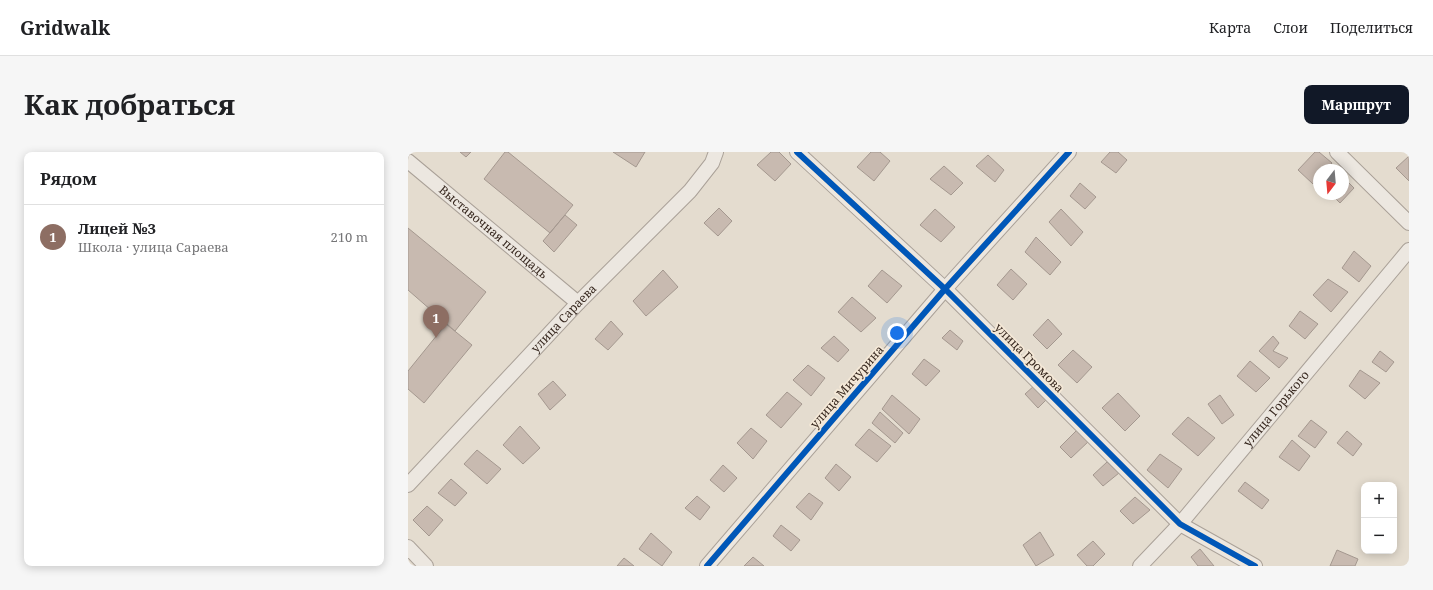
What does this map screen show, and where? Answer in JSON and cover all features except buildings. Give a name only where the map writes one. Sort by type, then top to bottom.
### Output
[{"type":"street","name":"улица Сараева","points":[[408,485],[578,303],[690,191],[712,163],[716,152]]},
{"type":"street","name":"улица Громова","points":[[797,152],[945,289],[1180,524],[1255,566]]},
{"type":"street","name":"улица Мичурина","points":[[706,566],[945,289],[1070,152]]},
{"type":"street","points":[[1337,152],[1409,223]]},
{"type":"street","name":"Выставочная площадь","points":[[408,161],[578,303]]},
{"type":"street","name":"улица Горького","points":[[1140,566],[1180,524],[1409,250]]},
{"type":"street","points":[[408,547],[426,566]]},
{"type":"cycle path","points":[[797,152],[945,289],[1180,524],[1255,566]]},
{"type":"cycle path","points":[[707,566],[945,289],[1069,152]]},
{"type":"place","name":"Лицей №3","points":[[436,338]]}]
